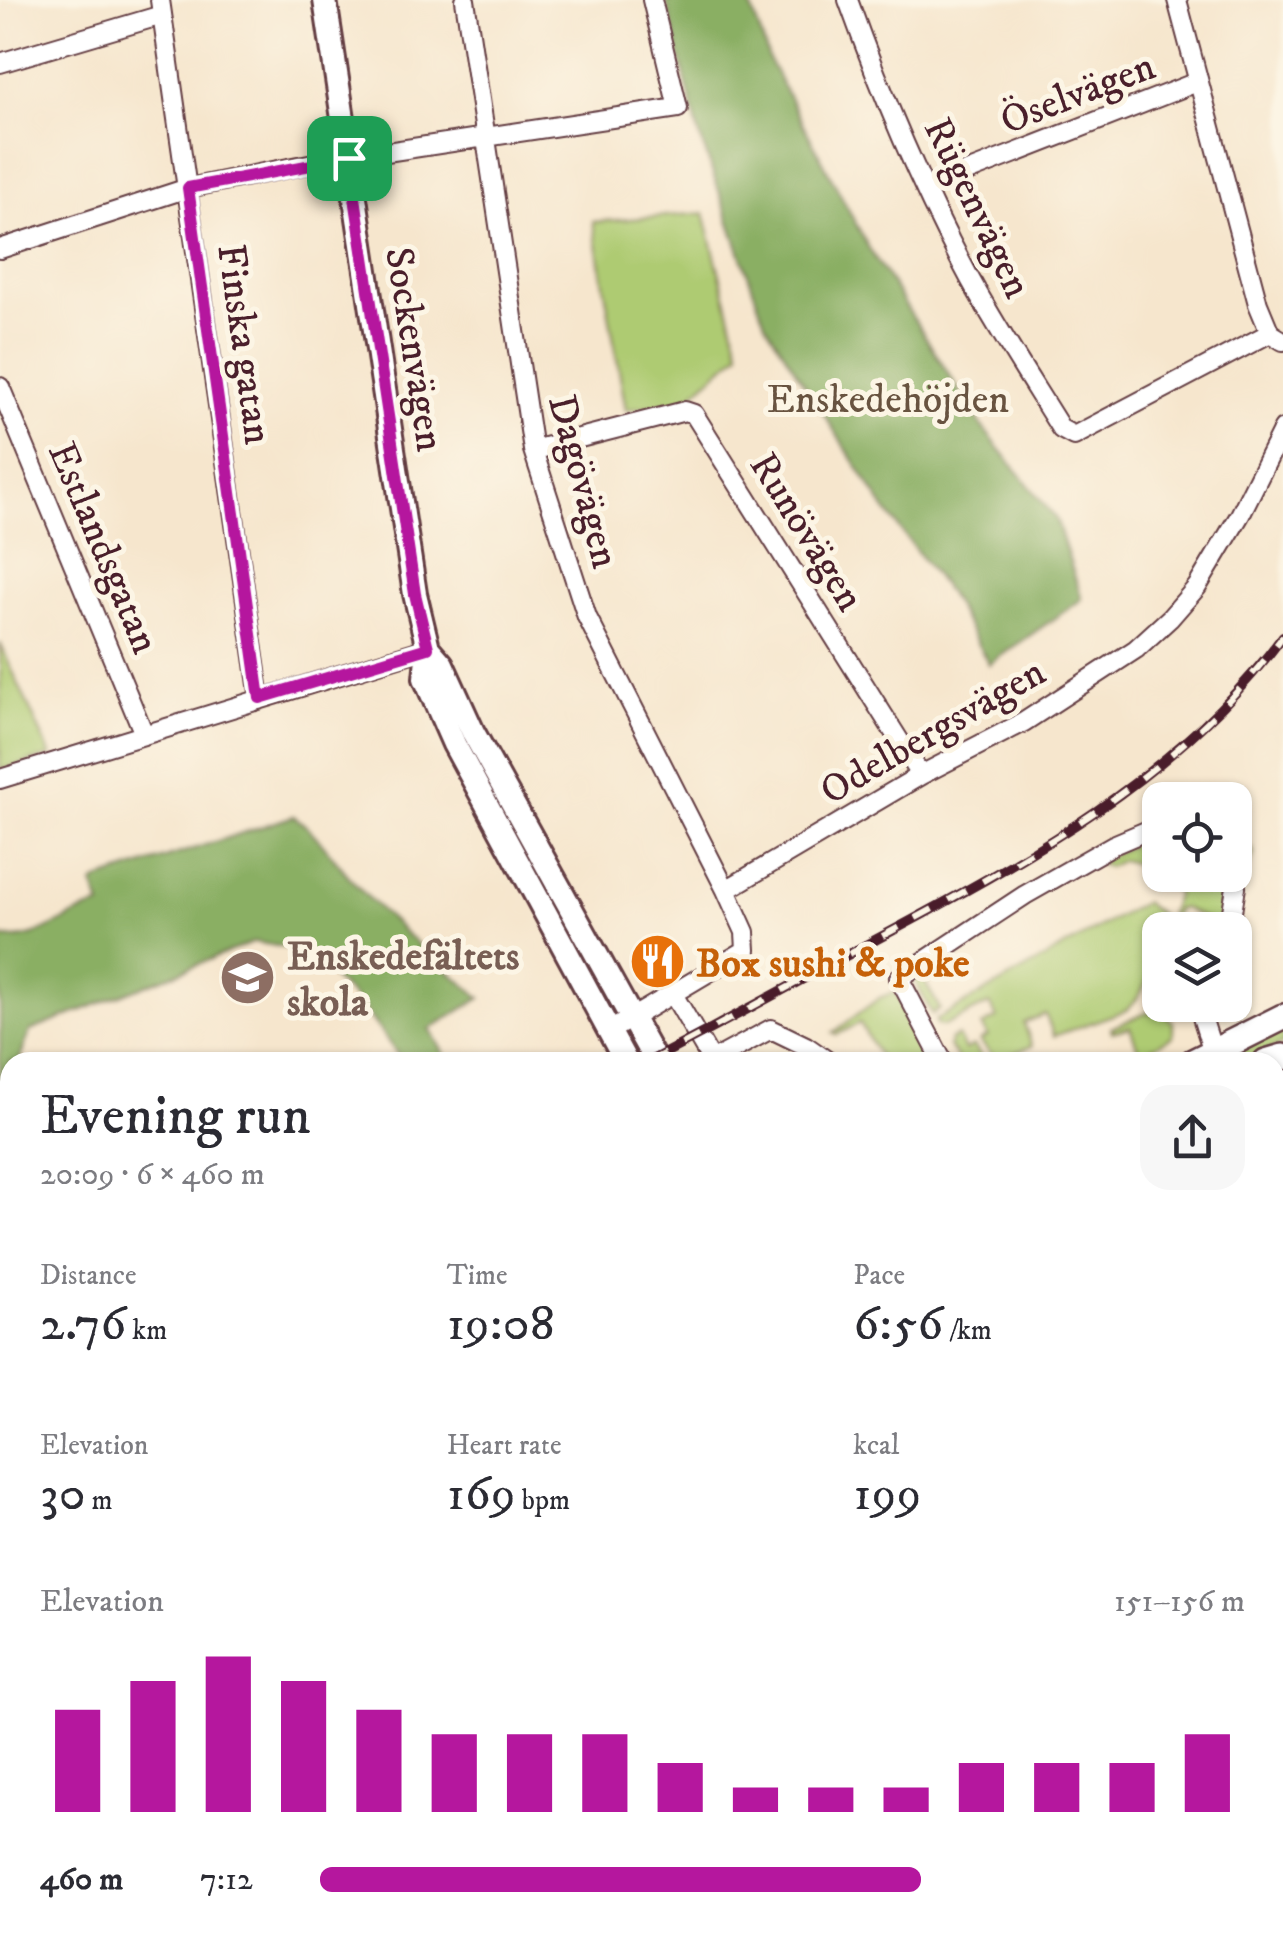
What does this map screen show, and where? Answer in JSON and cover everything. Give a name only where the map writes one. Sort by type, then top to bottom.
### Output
[{"type":"main road","points":[[1213,1052],[1283,1017]]},
{"type":"street","name":"Sockenvägen","points":[[324,0],[415,594],[428,648],[425,678],[454,744],[620,1052]]},
{"type":"street","name":"Dagövägen","points":[[465,0],[532,450],[587,617],[726,890]]},
{"type":"street","points":[[0,249],[188,188],[349,158],[678,108],[652,0]]},
{"type":"street","name":"Rügenvägen","points":[[848,0],[864,47],[970,278],[1061,429],[1074,436],[1276,337]]},
{"type":"street","points":[[1177,0],[1258,304],[1276,337]]},
{"type":"street","points":[[0,62],[161,7]]},
{"type":"street","name":"Finska gatan","points":[[161,7],[260,698]]},
{"type":"street","name":"Öselvägen","points":[[926,188],[1198,82]]},
{"type":"street","name":"Estlandsgatan","points":[[0,386],[144,734]]},
{"type":"street","name":"Runövägen","points":[[532,450],[684,411],[694,414],[921,775]]},
{"type":"street","name":"Odelbergsvägen","points":[[726,890],[921,775],[1024,722],[1136,649],[1197,587],[1240,515],[1283,429]]},
{"type":"street","name":"Sockenvägen","points":[[428,648],[442,664],[473,732],[650,1052]]},
{"type":"street","points":[[0,779],[428,648]]},
{"type":"street","points":[[939,1052],[899,978],[1035,889],[1113,844],[1142,833]]},
{"type":"street","points":[[608,1032],[746,950],[745,932],[726,890]]},
{"type":"street","points":[[673,994],[707,1052]]},
{"type":"street","points":[[1202,1022],[1203,1052]]},
{"type":"street","points":[[727,1052],[771,1029],[815,1052]]},
{"type":"green space","name":"Enskedehöjden","points":[[666,0],[749,0],[770,62],[870,250],[983,428],[1056,519],[1082,599],[989,664],[948,593],[885,509],[765,323],[698,131]]},
{"type":"green space","points":[[704,213],[740,352],[685,401],[626,410],[593,222]]},
{"type":"green space","points":[[0,643],[51,756],[0,770]]},
{"type":"green space","points":[[294,816],[375,904],[481,998],[430,1029],[443,1052],[396,1052],[361,1005],[305,951],[254,942],[30,1031],[23,1052],[0,1052],[0,937],[27,936],[101,906],[93,884]]},
{"type":"green space","points":[[1142,840],[1142,874],[1136,864],[1122,860],[1108,867],[1100,861]]},
{"type":"green space","points":[[1177,892],[1238,892],[1229,912],[1192,912],[1183,908],[1170,912]]},
{"type":"green space","points":[[1144,902],[1156,912],[1142,912],[1142,990],[1127,1010],[1054,1036],[1045,1014],[1024,1023],[1032,1046],[1017,1052],[989,1052],[980,1041],[988,1036],[982,1026],[997,1018],[989,1004],[944,1026],[937,1025],[936,1020]]},
{"type":"green space","points":[[936,962],[943,972],[925,982],[940,1009],[932,1014],[912,975]]},
{"type":"green space","points":[[894,992],[899,997],[928,1052],[876,1052],[860,1023],[833,1033],[879,998]]},
{"type":"green space","points":[[1142,1014],[1142,1022],[1173,1022],[1173,1036],[1144,1052],[1139,1052],[1130,1027],[1112,1032],[1111,1028]]},
{"type":"green space","points":[[1283,1028],[1283,1044],[1265,1052],[1233,1052]]},
{"type":"green space","points":[[958,1036],[965,1050],[974,1046],[978,1052],[953,1052],[951,1039]]},
{"type":"railway","points":[[667,1052],[990,877],[1098,810],[1197,731],[1242,686],[1283,636]]},
{"type":"place","name":"Box sushi & poke","points":[[657,962]]},
{"type":"place","name":"Enskedefältets skola","points":[[248,978]]},
{"type":"route","points":[[349,158],[415,594],[428,648],[260,698],[188,188],[349,158]]}]
